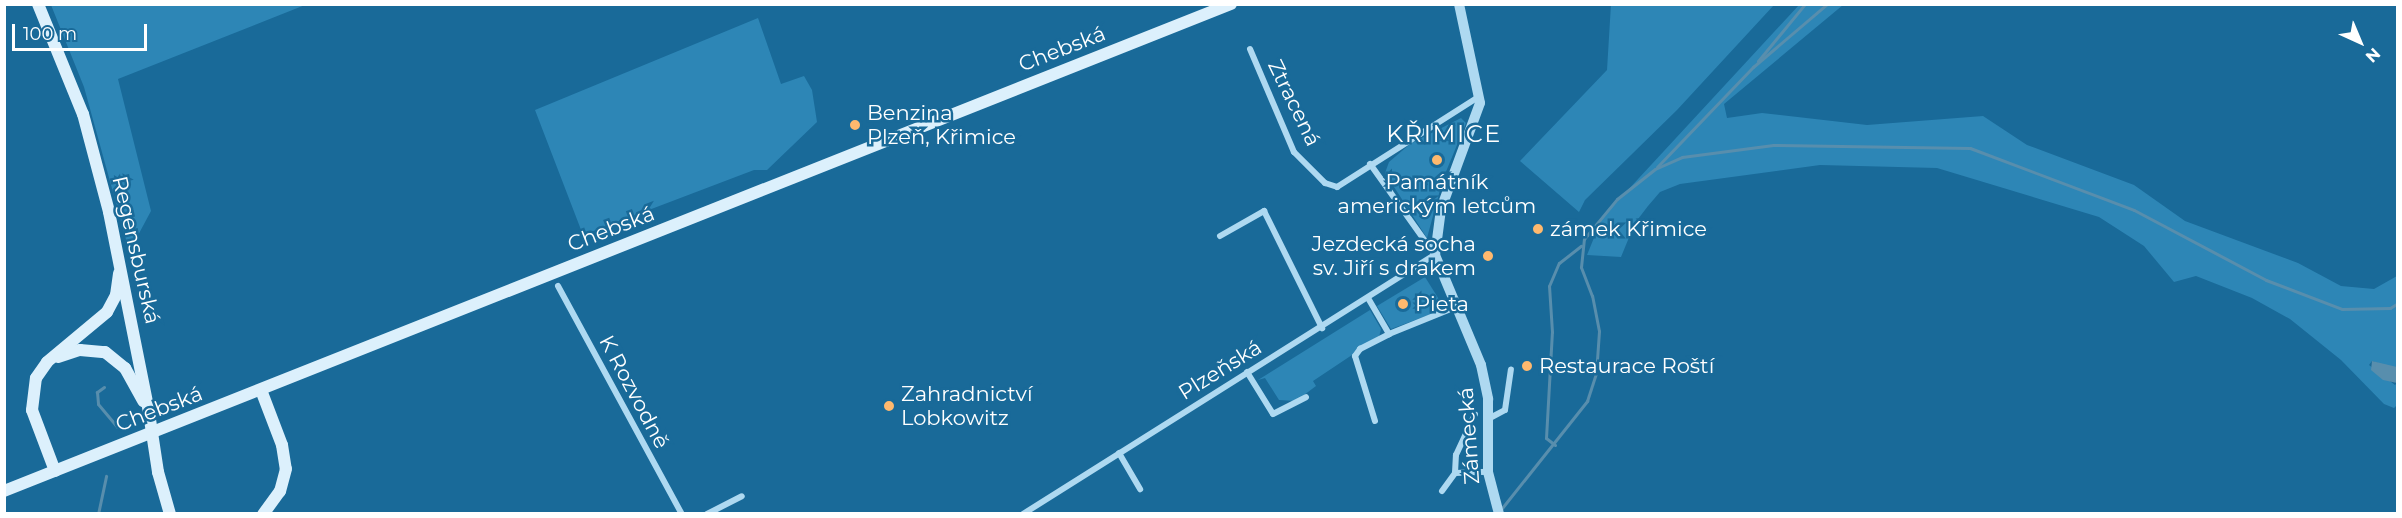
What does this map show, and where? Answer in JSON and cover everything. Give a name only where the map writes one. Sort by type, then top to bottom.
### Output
[{"type":"main road","name":"Regensburská","points":[[38,4],[83,114],[116,245],[142,391]]},
{"type":"main road","name":"Chebská","points":[[4,491],[1212,8],[1231,4]]},
{"type":"main road","points":[[55,471],[32,410],[31,395],[40,370],[107,312],[119,280],[116,245]]},
{"type":"main road","points":[[40,370],[64,354],[95,350],[115,359],[142,391],[158,472],[170,513]]},
{"type":"main road","points":[[261,390],[282,444],[286,469],[280,491],[263,513]]},
{"type":"main road","points":[[162,488],[164,513]]},
{"type":"street","points":[[1435,255],[1441,209],[1477,119],[1480,92],[1459,4]]},
{"type":"street","name":"Ztracená","points":[[1250,49],[1294,152],[1325,183],[1337,187],[1370,164]]},
{"type":"street","points":[[1435,255],[1370,164],[1480,92]]},
{"type":"street","points":[[1220,236],[1264,211],[1322,328]]},
{"type":"street","name":"Plzeňská","points":[[1023,513],[1247,372],[1322,328],[1435,255]]},
{"type":"street","name":"Zámecká","points":[[1435,255],[1479,359],[1486,388],[1488,472],[1499,513]]},
{"type":"street","name":"K Rozvodně","points":[[558,286],[682,513]]},
{"type":"street","points":[[1368,298],[1389,334]]},
{"type":"street","points":[[1375,421],[1355,356],[1360,349],[1389,334],[1448,310]]},
{"type":"street","points":[[1487,419],[1505,410],[1511,369]]},
{"type":"street","points":[[1247,372],[1273,414],[1306,397]]},
{"type":"street","points":[[1442,490],[1455,473],[1456,455],[1475,414]]},
{"type":"street","points":[[1119,453],[1140,489]]},
{"type":"street","points":[[1455,473],[1488,472]]},
{"type":"street","points":[[707,513],[742,496]]},
{"type":"shaded area","points":[[1611,4],[1774,5],[1677,110],[1585,200],[1579,212],[1520,161],[1607,70]]},
{"type":"shaded area","points":[[51,5],[305,5],[118,79],[151,211],[136,239],[127,243],[84,87]]},
{"type":"shaded area","points":[[1799,5],[1843,5],[1724,104],[1727,118],[1762,113],[1867,125],[1983,116],[2027,145],[2134,185],[2185,221],[2298,263],[2341,286],[2374,289],[2397,276],[2397,369],[2372,361],[2369,365],[2395,385],[2397,383],[2397,405],[2394,408],[2384,404],[2341,360],[2290,319],[2252,298],[2196,276],[2174,282],[2144,246],[2099,217],[1937,168],[1820,165],[1680,184],[1660,192],[1648,206],[1635,223],[1621,257],[1587,255],[1602,218]]},
{"type":"shaded area","points":[[758,18],[781,84],[804,76],[812,90],[817,122],[767,170],[754,170],[583,235],[535,110]]},
{"type":"shaded area","points":[[1461,118],[1466,123],[1443,179],[1427,238],[1385,173],[1389,162],[1410,144]]},
{"type":"shaded area","points":[[1425,277],[1445,309],[1391,329],[1377,306]]},
{"type":"shaded area","points":[[1370,310],[1381,329],[1379,337],[1313,381],[1316,386],[1296,401],[1279,400],[1265,378],[1258,380]]},
{"type":"shaded area","points":[[2372,361],[2397,367],[2397,383],[2383,380],[2371,370]]},
{"type":"waterway","points":[[1758,61],[1805,4]]},
{"type":"waterway","points":[[1657,167],[1753,67],[1827,4]]},
{"type":"waterway","points":[[1502,508],[1587,401],[1596,374],[1599,331],[1592,296],[1581,267],[1584,239],[1617,199],[1655,169],[1682,157],[1773,145],[1970,148],[2134,210],[2266,280],[2342,309],[2390,308],[2398,303]]},
{"type":"waterway","points":[[1555,445],[1546,438],[1552,332],[1549,286],[1559,263],[1581,246]]},
{"type":"waterway","points":[[104,387],[97,392],[98,404],[117,427]]},
{"type":"waterway","points":[[98,514],[106,476]]},
{"type":"place","name":"Benzina Plzeň, Křimice","points":[[855,125]]},
{"type":"place","name":"Památník americkým letcům","points":[[1437,160]]},
{"type":"place","name":"zámek Křimice","points":[[1538,229]]},
{"type":"place","name":"Jezdecká socha sv. Jiří s drakem","points":[[1488,256]]},
{"type":"place","name":"Pieta","points":[[1403,304]]},
{"type":"place","name":"Restaurace Roští","points":[[1527,366]]},
{"type":"place","name":"Zahradnictví Lobkowitz","points":[[889,406]]},
{"type":"district","name":"KŘIMICE","points":[[1444,134]]}]
